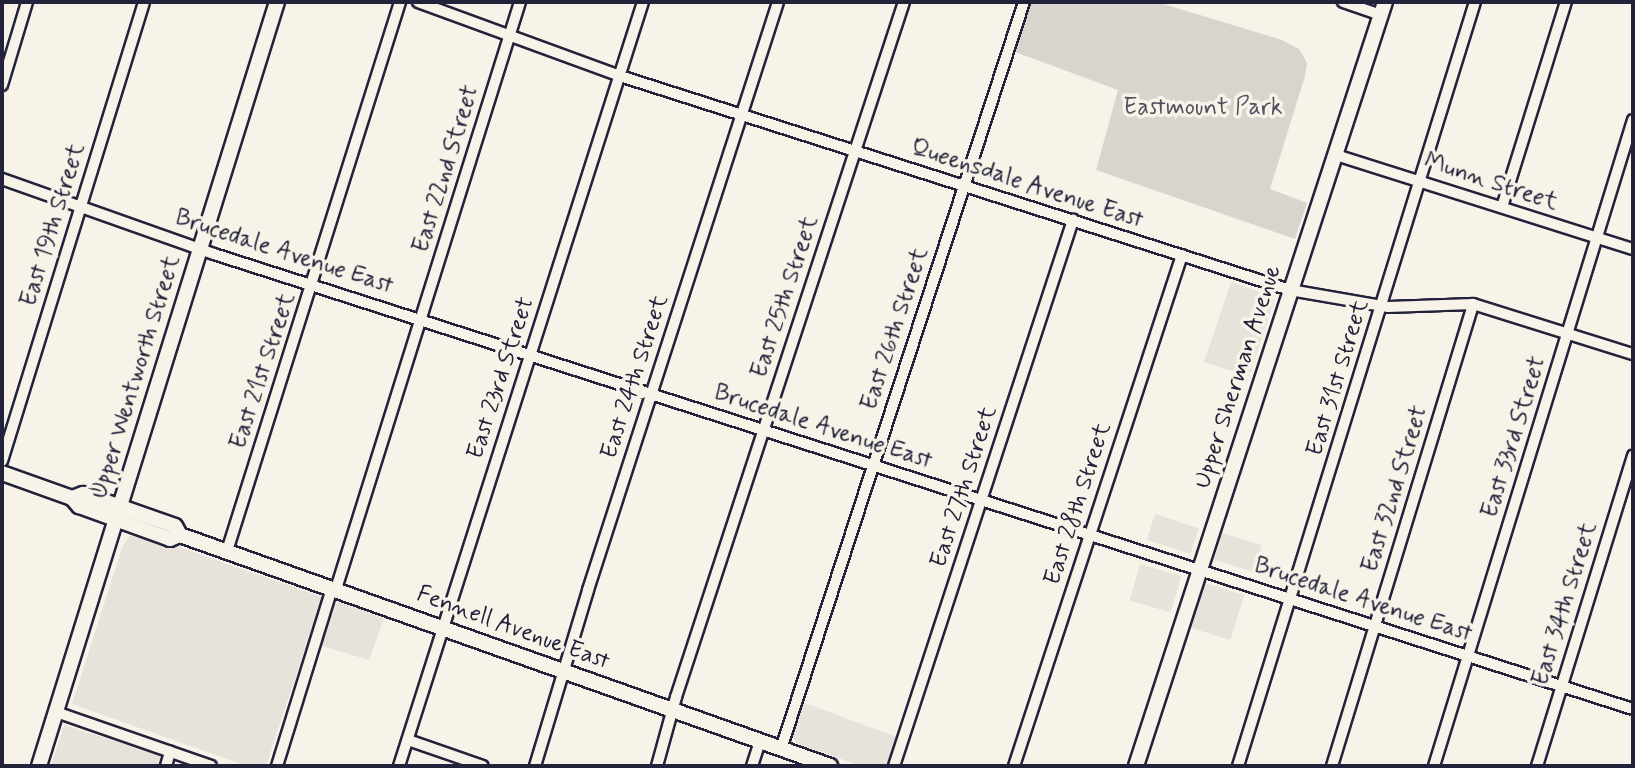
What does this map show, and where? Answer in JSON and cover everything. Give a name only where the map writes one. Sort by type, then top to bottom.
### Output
[{"type":"main road","name":"Upper Wentworth Street","points":[[39,766],[277,2]]},
{"type":"main road","name":"Upper Sherman Avenue","points":[[1136,766],[1198,569],[1383,9]]},
{"type":"main road","name":"Fennell Avenue East","points":[[2,473],[72,498],[83,494],[119,513],[175,526],[180,535],[830,766]]},
{"type":"street","points":[[2,85],[27,2]]},
{"type":"street","name":"East 19th Street","points":[[2,461],[144,2]]},
{"type":"street","name":"East 21st Street","points":[[227,551],[400,2]]},
{"type":"street","name":"Queensdale Avenue East","points":[[418,2],[620,76],[1290,290],[1381,306],[1474,304],[1633,355]]},
{"type":"street","name":"East 22nd Street","points":[[277,766],[520,2]]},
{"type":"street","name":"East 23rd Street","points":[[399,766],[643,2]]},
{"type":"street","name":"East 24th Street","points":[[536,766],[651,394],[778,2]]},
{"type":"street","name":"East 25th Street","points":[[657,766],[675,711],[680,685],[904,2]]},
{"type":"street","name":"East 26th Street","points":[[781,749],[1024,2]]},
{"type":"street","points":[[1343,2],[1383,9]]},
{"type":"street","name":"East 31st Street","points":[[1238,766],[1475,2]]},
{"type":"street","points":[[1502,207],[1566,2]]},
{"type":"street","name":"East 33rd Street","points":[[1434,766],[1633,120]]},
{"type":"street","name":"Munn Street","points":[[1336,155],[1633,249]]},
{"type":"street","name":"Brucedale Avenue East","points":[[2,178],[312,285],[1633,709]]},
{"type":"street","name":"East 27th Street","points":[[894,766],[1073,220]]},
{"type":"street","name":"East 28th Street","points":[[1014,766],[1182,255]]},
{"type":"street","name":"East 32nd Street","points":[[1332,766],[1474,304]]},
{"type":"street","name":"East 34th Street","points":[[1537,766],[1633,455]]},
{"type":"street","points":[[56,712],[211,766]]},
{"type":"street","points":[[408,740],[483,766]]},
{"type":"street","points":[[752,766],[760,741]]},
{"type":"street","points":[[166,766],[170,752]]},
{"type":"shaded area","points":[[1231,282],[1272,296],[1274,301],[1249,377],[1204,362]]},
{"type":"shaded area","points":[[1155,514],[1199,528],[1190,554],[1147,540]]},
{"type":"shaded area","points":[[1222,533],[1262,545],[1254,572],[1214,560]]},
{"type":"shaded area","points":[[142,534],[322,597],[266,766],[247,766],[72,704],[122,548],[129,536]]},
{"type":"shaded area","points":[[1140,564],[1181,576],[1171,612],[1130,601]]},
{"type":"shaded area","points":[[1205,583],[1244,595],[1230,640],[1191,628]]},
{"type":"shaded area","points":[[339,602],[384,618],[369,660],[322,646],[334,606]]},
{"type":"shaded area","points":[[802,702],[897,737],[887,766],[861,766],[796,743],[791,733]]},
{"type":"shaded area","points":[[64,725],[162,756],[158,766],[51,766]]},
{"type":"green space","name":"Eastmount Park","points":[[1031,2],[1157,2],[1282,40],[1299,49],[1307,63],[1305,76],[1270,189],[1307,203],[1295,239],[1096,170],[1118,90],[1015,52]]}]
